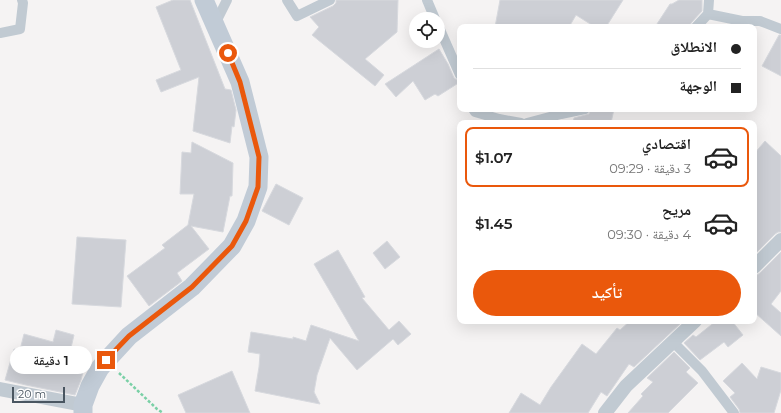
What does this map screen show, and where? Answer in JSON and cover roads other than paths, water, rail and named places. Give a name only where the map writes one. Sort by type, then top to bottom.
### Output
[{"type":"main road","points":[[83,409],[90,386],[106,360],[129,336],[192,287],[232,246],[246,221],[258,187],[259,157],[240,82],[204,0]]},
{"type":"street","points":[[0,33],[20,29],[23,3],[22,0]]},
{"type":"street","points":[[215,24],[227,0]]},
{"type":"street","points":[[287,0],[297,16],[330,0]]},
{"type":"street","points":[[427,0],[432,12]]},
{"type":"street","points":[[699,24],[708,14],[709,0]]},
{"type":"street","points":[[708,14],[742,21],[760,21],[781,30]]},
{"type":"street","points":[[445,41],[457,68]]},
{"type":"street","points":[[474,112],[504,120]]},
{"type":"street","points":[[538,120],[571,112]]},
{"type":"street","points":[[757,264],[781,240]]},
{"type":"street","points":[[605,413],[626,386],[692,324]]},
{"type":"street","points":[[673,342],[702,371],[734,413]]},
{"type":"street","points":[[0,389],[83,409]]}]
